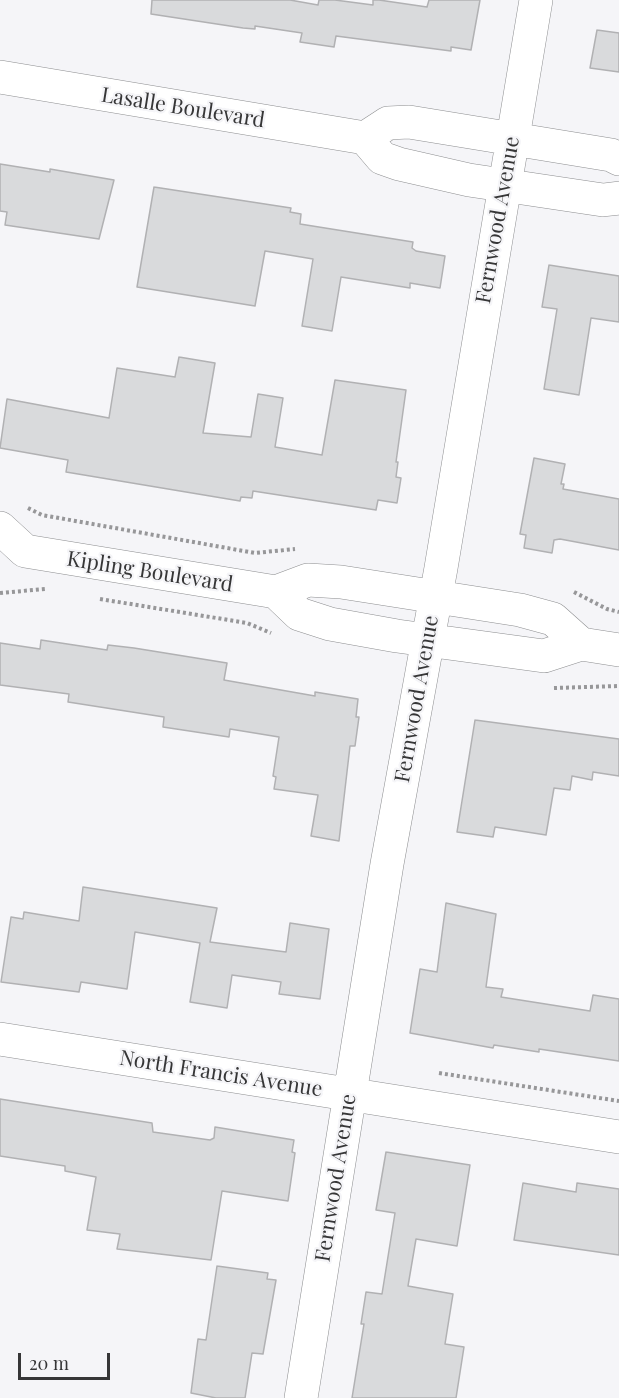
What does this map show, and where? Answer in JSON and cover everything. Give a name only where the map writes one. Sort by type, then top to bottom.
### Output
[{"type":"street","name":"Fernwood Avenue","points":[[301,1398],[387,864],[428,640],[536,0]]},
{"type":"street","name":"Lasalle Boulevard","points":[[0,77],[365,138]]},
{"type":"street","points":[[619,159],[409,122],[388,123],[365,138],[382,158],[399,164],[504,185],[603,200],[619,198]]},
{"type":"street","name":"Kipling Boulevard","points":[[0,528],[12,557],[276,592],[308,580],[341,582],[520,610],[553,619],[581,644]]},
{"type":"street","points":[[276,592],[299,614],[330,624],[544,656],[581,644],[619,650]]},
{"type":"street","name":"North Francis Avenue","points":[[0,1039],[619,1137]]},
{"type":"building","points":[[152,0],[290,0],[318,5],[319,0],[335,0],[373,5],[373,0],[379,0],[427,7],[429,0],[480,0],[471,50],[451,47],[451,51],[336,36],[334,47],[300,42],[302,33],[255,26],[255,29],[243,28],[151,14]]},
{"type":"building","points":[[597,30],[619,33],[619,72],[590,68]]},
{"type":"building","points":[[0,164],[50,172],[50,169],[114,180],[99,239],[5,225],[7,212],[0,211]]},
{"type":"building","points":[[154,187],[291,208],[290,212],[301,214],[300,224],[413,242],[412,248],[416,251],[445,256],[440,288],[410,283],[410,288],[341,277],[332,331],[302,326],[313,259],[265,251],[255,306],[137,287]]},
{"type":"building","points":[[549,265],[619,276],[619,322],[591,318],[579,395],[544,389],[557,309],[542,307]]},
{"type":"building","points":[[179,357],[215,363],[203,433],[251,437],[258,394],[283,398],[275,447],[322,455],[335,380],[406,390],[396,462],[398,462],[396,477],[401,478],[397,503],[378,500],[376,510],[253,491],[252,498],[241,497],[240,501],[66,472],[68,460],[0,448],[7,399],[109,418],[117,368],[175,377]]},
{"type":"building","points":[[534,458],[565,464],[561,484],[564,484],[563,489],[619,499],[619,550],[560,539],[554,540],[552,553],[524,548],[526,535],[520,534]]},
{"type":"building","points":[[41,640],[107,650],[108,645],[134,648],[227,663],[224,680],[315,696],[315,692],[358,699],[356,717],[359,717],[355,746],[350,746],[339,841],[311,836],[318,795],[274,789],[276,777],[273,776],[279,737],[230,729],[229,737],[163,727],[164,717],[68,702],[69,694],[0,685],[0,643],[40,649]]},
{"type":"building","points":[[475,720],[619,739],[619,776],[593,772],[592,780],[572,776],[570,790],[554,788],[546,835],[495,827],[493,837],[457,832]]},
{"type":"building","points":[[83,887],[217,908],[210,942],[286,952],[290,923],[329,929],[320,999],[279,994],[281,982],[232,975],[227,1008],[190,1002],[200,943],[135,932],[127,989],[81,982],[79,992],[1,982],[11,917],[23,919],[24,912],[79,921]]},
{"type":"building","points":[[446,903],[496,914],[486,987],[503,989],[501,997],[590,1011],[593,995],[619,999],[619,1061],[539,1049],[539,1052],[494,1045],[493,1048],[410,1033],[420,969],[437,972]]},
{"type":"building","points":[[0,1099],[152,1123],[153,1132],[210,1140],[214,1138],[215,1127],[294,1140],[292,1152],[295,1153],[288,1201],[222,1191],[211,1260],[117,1249],[120,1234],[87,1230],[96,1177],[65,1171],[65,1166],[0,1156]]},
{"type":"building","points":[[386,1152],[470,1165],[457,1246],[416,1239],[408,1286],[453,1294],[445,1344],[464,1347],[456,1398],[352,1398],[364,1324],[361,1324],[366,1292],[382,1294],[395,1213],[376,1210]]},
{"type":"building","points":[[523,1183],[576,1192],[577,1183],[619,1189],[619,1255],[514,1240]]},
{"type":"building","points":[[217,1266],[268,1273],[267,1279],[276,1280],[263,1354],[252,1353],[245,1398],[216,1398],[191,1393],[198,1339],[206,1340]]}]
